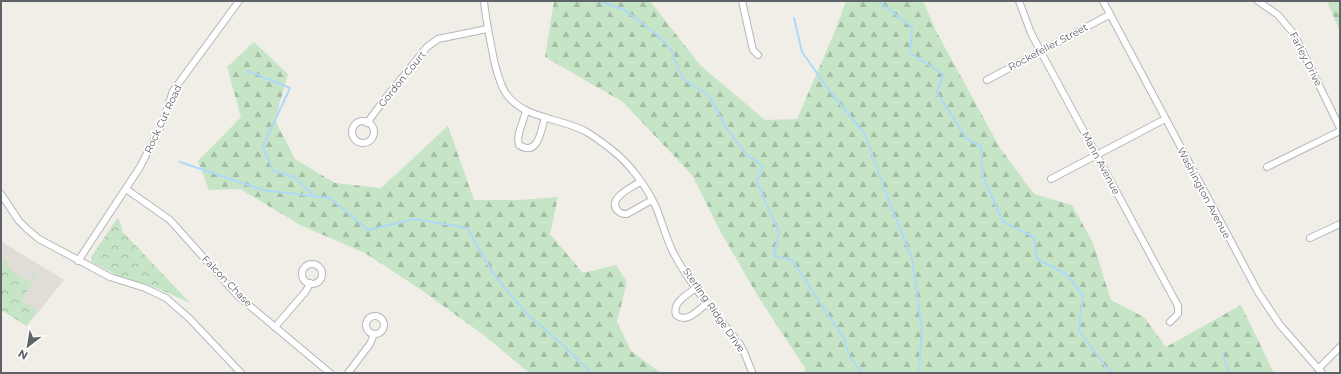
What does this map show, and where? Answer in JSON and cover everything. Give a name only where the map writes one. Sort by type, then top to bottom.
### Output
[{"type":"street","name":"Rock Cut Road","points":[[78,260],[140,166],[162,124],[173,91],[239,1]]},
{"type":"street","name":"Sterling Ridge Drive","points":[[484,1],[487,29],[498,80],[505,93],[526,111],[566,123],[584,131],[601,141],[628,164],[652,200],[674,252],[696,288],[742,348],[754,372],[745,373]]},
{"type":"street","points":[[742,1],[754,50],[758,55]]},
{"type":"street","name":"Mann Avenue","points":[[1019,1],[1041,52],[1178,306],[1178,314],[1170,322]]},
{"type":"street","name":"Washington Avenue","points":[[1103,1],[1109,15],[1258,292],[1280,325],[1320,371]]},
{"type":"street","name":"Farley Drive","points":[[1258,1],[1278,15],[1294,34],[1340,128]]},
{"type":"street","name":"Rockefeller Street","points":[[987,80],[1109,15]]},
{"type":"street","name":"Gordon Court","points":[[367,123],[427,47],[438,39],[487,29]]},
{"type":"street","points":[[526,111],[518,139],[519,145],[525,149],[535,145],[539,139],[545,117]]},
{"type":"street","points":[[1051,180],[1165,119]]},
{"type":"street","points":[[1267,167],[1340,131]]},
{"type":"street","points":[[640,182],[616,199],[616,210],[624,214],[652,200]]},
{"type":"street","name":"Falcon Chase","points":[[126,189],[170,220],[238,296],[330,373]]},
{"type":"street","points":[[1,194],[19,221],[39,239],[110,277],[145,288],[166,298],[189,318],[241,373]]},
{"type":"street","points":[[1310,238],[1340,224]]},
{"type":"street","points":[[275,327],[306,291],[310,283]]},
{"type":"street","points":[[696,288],[680,300],[675,306],[676,315],[682,318],[688,318],[707,303]]},
{"type":"street","points":[[348,373],[370,344],[374,334]]},
{"type":"street","points":[[1320,371],[1340,347]]},
{"type":"shaded area","points":[[1,241],[64,280],[27,326],[1,310]]},
{"type":"green space","points":[[554,1],[650,1],[700,65],[765,120],[797,119],[835,31],[846,1],[923,1],[936,31],[1000,148],[1034,194],[1072,205],[1093,243],[1111,300],[1144,317],[1166,347],[1241,305],[1274,373],[805,373],[805,368],[759,298],[719,229],[692,175],[623,102],[545,57]]},
{"type":"green space","points":[[1327,1],[1340,1],[1340,32]]},
{"type":"green space","points":[[254,42],[288,74],[275,120],[295,159],[335,183],[381,188],[448,126],[474,200],[520,200],[558,197],[550,234],[583,273],[616,265],[627,282],[617,322],[631,351],[661,373],[529,373],[485,336],[420,289],[365,253],[302,226],[240,189],[209,190],[198,161],[241,117],[227,67]]},
{"type":"green space","points":[[118,217],[123,232],[190,303],[159,289],[115,274],[92,262],[91,257]]},
{"type":"green space","points":[[5,260],[9,262],[6,267],[29,282],[33,276],[35,278],[21,301],[37,310],[27,326],[1,310],[1,266]]},
{"type":"waterway","points":[[599,1],[625,10],[655,33],[671,49],[682,78],[709,96],[727,129],[747,155],[763,166],[757,182],[779,232],[774,256],[792,260],[844,338],[849,356],[862,373]]},
{"type":"waterway","points":[[878,1],[912,27],[910,53],[943,74],[937,93],[967,139],[981,146],[983,176],[1003,222],[1034,237],[1037,259],[1066,274],[1083,295],[1079,331],[1106,367],[1114,373]]},
{"type":"waterway","points":[[794,18],[802,52],[832,94],[865,134],[886,194],[912,258],[922,331],[919,367],[921,373]]},
{"type":"waterway","points":[[248,71],[290,88],[263,146],[273,171],[294,177],[313,195]]},
{"type":"waterway","points":[[180,162],[263,190],[330,198],[368,230],[415,219],[467,228],[493,273],[524,311],[566,348],[591,373]]},
{"type":"waterway","points":[[1222,353],[1230,373]]}]
